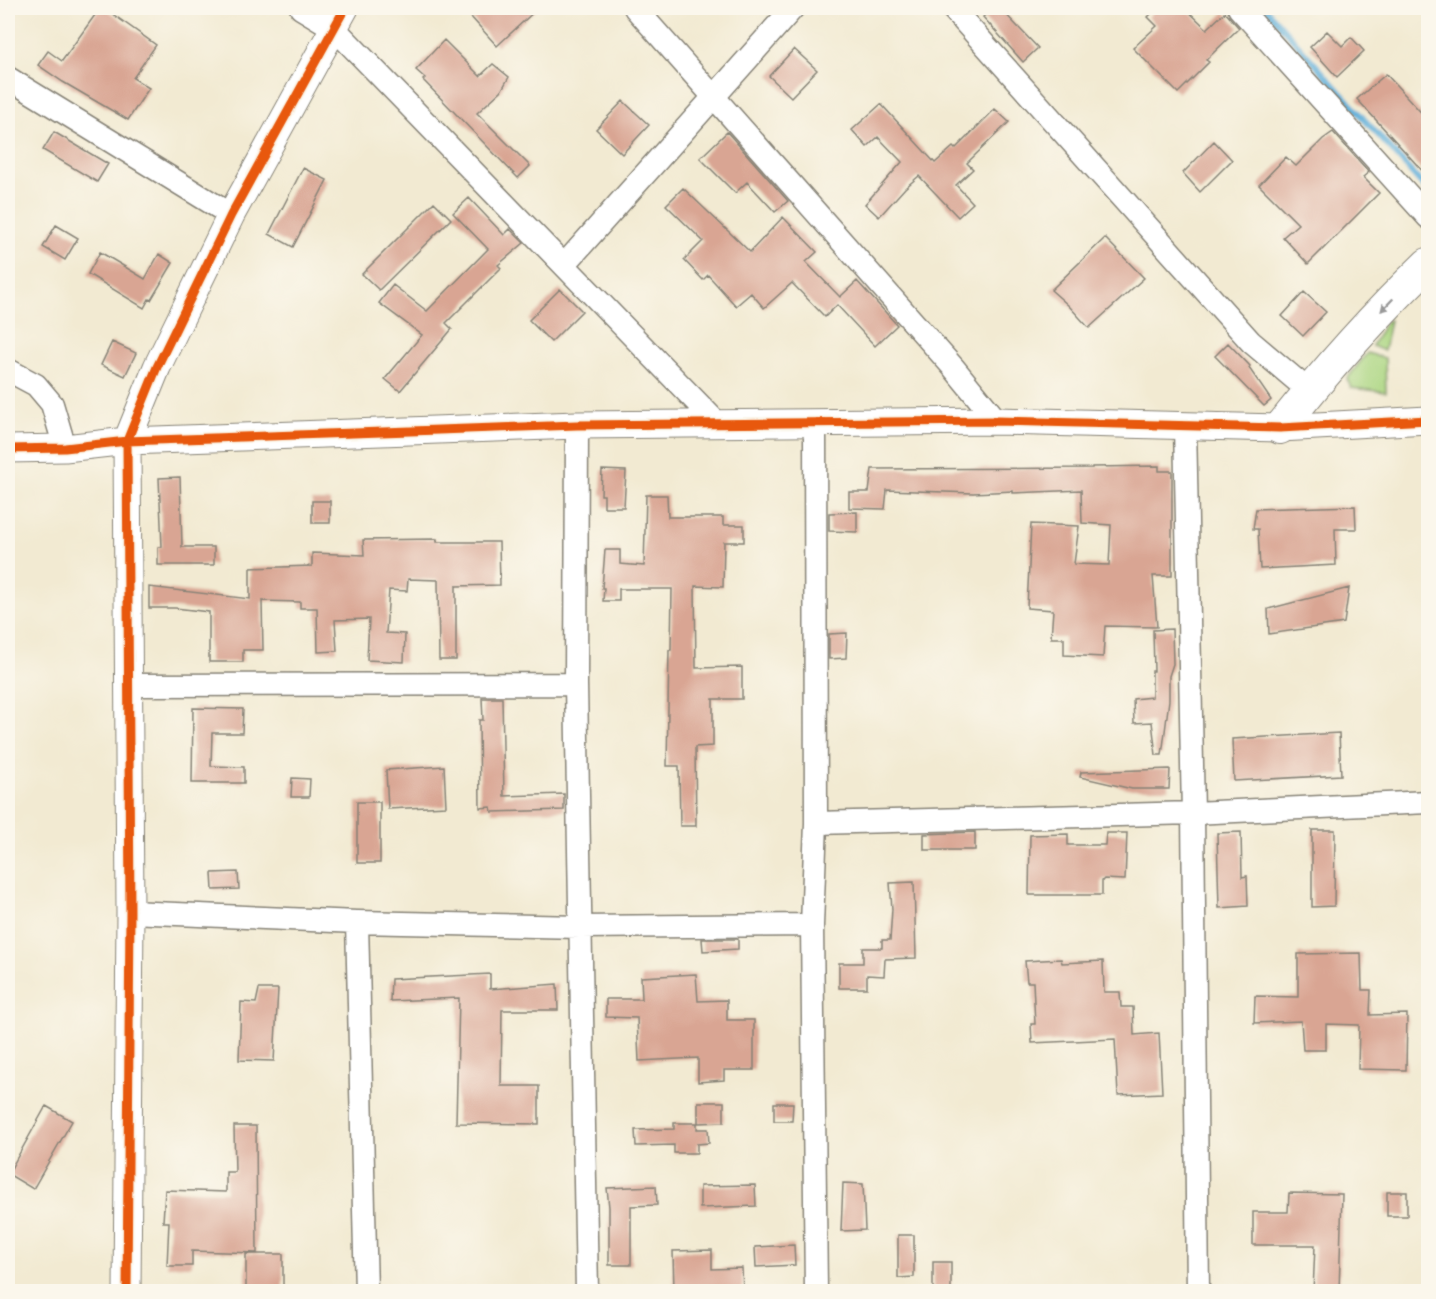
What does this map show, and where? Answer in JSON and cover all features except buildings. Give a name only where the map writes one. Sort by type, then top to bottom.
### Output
[{"type":"main road","points":[[1280,428],[1309,391],[1387,304],[1428,264]]},
{"type":"street","points":[[301,8],[340,18],[564,265],[718,424]]},
{"type":"street","points":[[636,8],[953,367],[997,421]]},
{"type":"street","points":[[564,265],[793,8]]},
{"type":"street","points":[[952,8],[1251,342],[1309,391]]},
{"type":"street","points":[[1239,8],[1428,217]]},
{"type":"street","points":[[128,1292],[130,912],[127,441],[157,367],[231,215],[340,18]]},
{"type":"street","points":[[8,78],[231,215]]},
{"type":"street","points":[[8,370],[36,385],[52,404],[65,448]]},
{"type":"street","points":[[8,449],[65,448],[127,441],[577,425],[997,421],[1280,428],[1428,420]]},
{"type":"street","points":[[816,424],[816,823],[812,925],[816,1292]]},
{"type":"street","points":[[577,425],[576,684],[586,1292]]},
{"type":"street","points":[[1185,425],[1193,813],[1198,1292]]},
{"type":"street","points":[[129,685],[576,684]]},
{"type":"street","points":[[816,823],[1193,813],[1428,802]]},
{"type":"street","points":[[130,912],[357,922],[580,927],[812,925]]},
{"type":"street","points":[[357,922],[366,1292]]},
{"type":"green space","points":[[1390,320],[1384,351],[1372,346],[1386,321]]},
{"type":"green space","points":[[1367,353],[1385,358],[1386,392],[1351,388],[1347,379]]},
{"type":"waterway","points":[[1265,8],[1428,191]]},
{"type":"cycle path","points":[[127,1292],[130,912],[127,441],[157,367],[231,215],[345,8]]},
{"type":"cycle path","points":[[8,449],[65,448],[127,441],[577,425],[997,421],[1280,428],[1428,420]]}]
